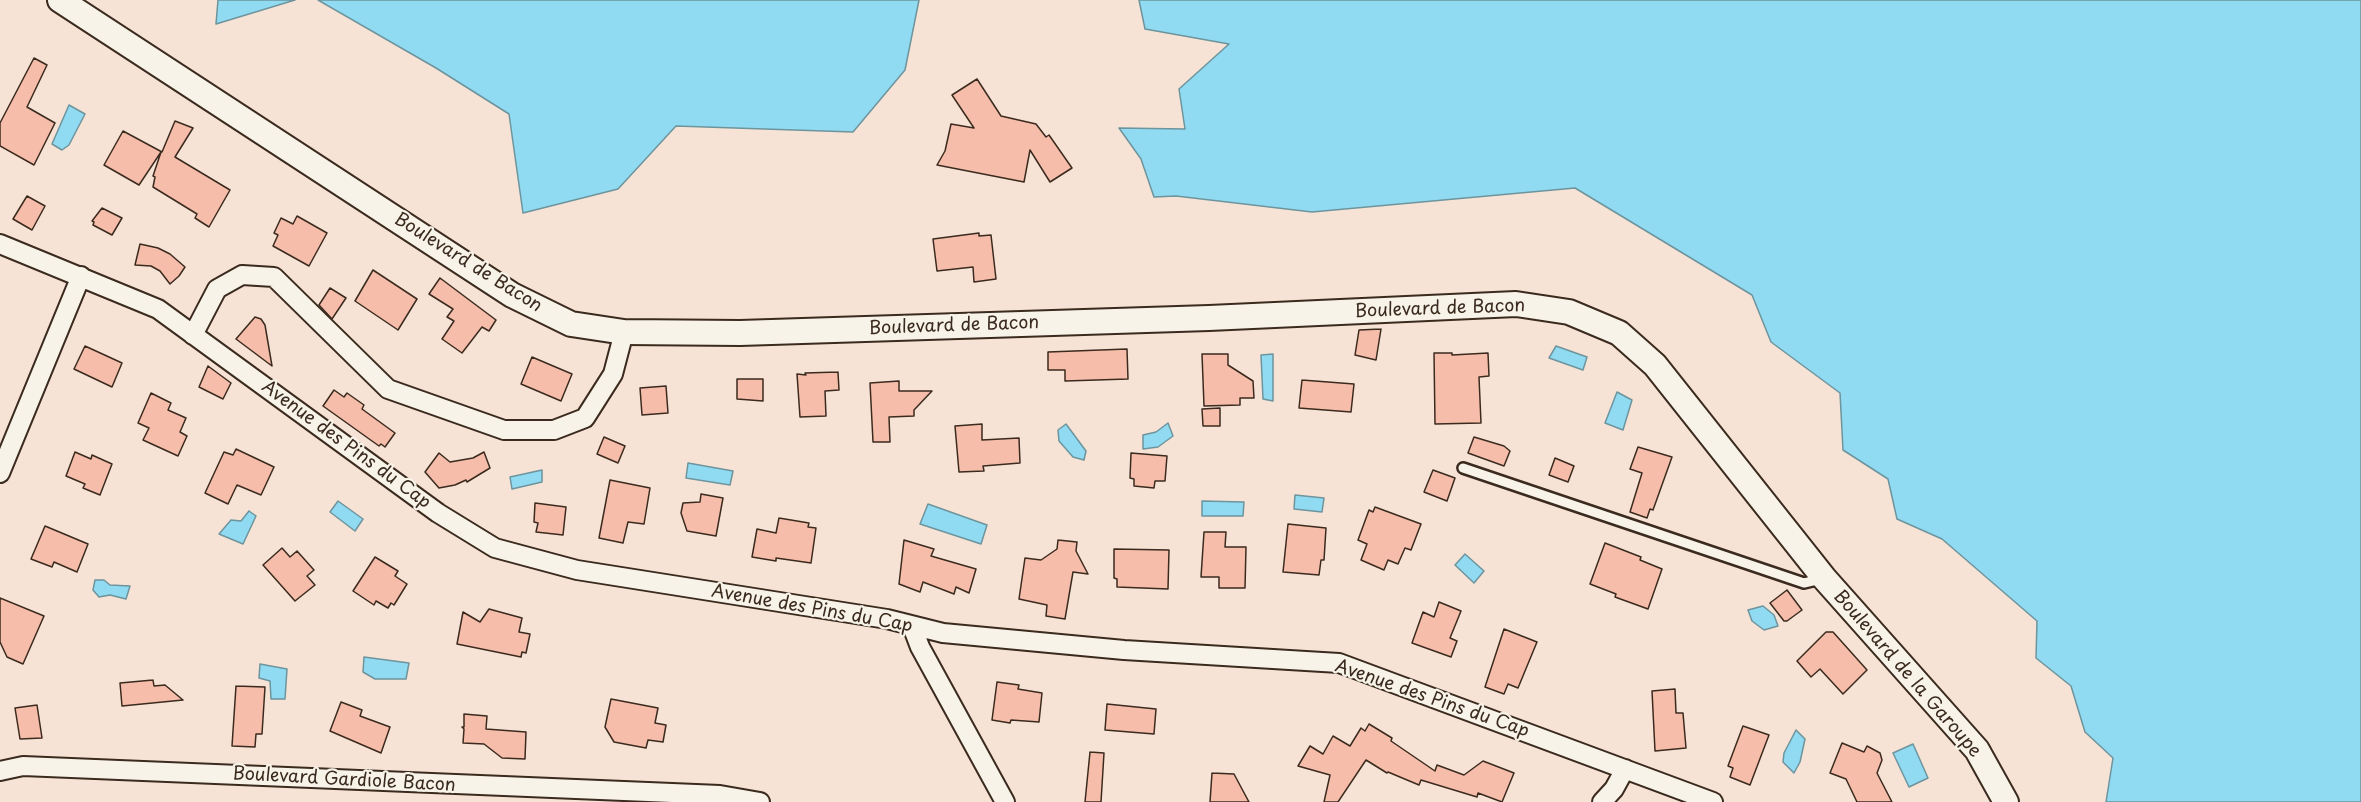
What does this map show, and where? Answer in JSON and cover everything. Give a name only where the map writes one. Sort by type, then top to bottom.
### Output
[{"type":"street","name":"Boulevard de Bacon","points":[[60,0],[512,295],[571,324],[624,332],[740,333],[1174,319],[1516,304],[1569,312],[1619,333],[1655,365],[1824,578]]},
{"type":"street","name":"Avenue des Pins du Cap","points":[[0,244],[158,309],[265,384],[438,513],[495,548],[577,570],[887,619],[943,633],[1124,650],[1339,663],[1625,769],[1679,795],[1713,802]]},
{"type":"street","points":[[193,335],[217,289],[242,275],[274,277],[388,389],[504,430],[554,430],[585,418],[613,374],[624,332]]},
{"type":"street","points":[[0,473],[81,276]]},
{"type":"street","name":"Boulevard de la Garoupe","points":[[1824,578],[1977,750],[2006,802]]},
{"type":"street","points":[[912,626],[921,647],[1005,802]]},
{"type":"street","name":"Boulevard Gardiole Bacon","points":[[0,771],[23,766],[720,795],[735,800],[760,802]]},
{"type":"street","points":[[1602,802],[1614,789],[1625,769]]},
{"type":"lane","points":[[1463,468],[1804,583],[1824,578]]},
{"type":"water","points":[[218,0],[295,0],[216,24]]},
{"type":"water","points":[[318,0],[919,0],[905,70],[853,132],[676,126],[618,189],[523,213],[509,114],[436,68]]},
{"type":"water","points":[[1139,0],[2361,0],[2361,802],[2106,802],[2113,758],[2085,732],[2071,686],[2036,658],[2037,621],[1942,539],[1897,519],[1888,479],[1843,450],[1840,393],[1771,342],[1752,295],[1575,188],[1312,212],[1176,196],[1154,197],[1141,159],[1119,128],[1185,129],[1179,89],[1229,44],[1145,29]]},
{"type":"water","points":[[69,105],[85,114],[69,145],[62,150],[52,144]]},
{"type":"water","points":[[1556,346],[1587,357],[1583,370],[1549,358]]},
{"type":"water","points":[[1273,354],[1273,401],[1263,399],[1261,355]]},
{"type":"water","points":[[1617,392],[1632,400],[1623,430],[1605,423]]},
{"type":"water","points":[[1168,423],[1173,436],[1158,447],[1143,449],[1143,435],[1156,432]]},
{"type":"water","points":[[1066,424],[1086,451],[1084,460],[1073,457],[1059,441],[1058,430]]},
{"type":"water","points":[[688,463],[733,471],[730,485],[686,478]]},
{"type":"water","points":[[542,470],[542,482],[512,489],[510,477]]},
{"type":"water","points":[[1295,495],[1324,498],[1322,512],[1294,509]]},
{"type":"water","points":[[338,501],[363,519],[355,531],[330,512]]},
{"type":"water","points":[[1202,501],[1244,502],[1243,516],[1202,516]]},
{"type":"water","points":[[928,504],[987,525],[981,544],[920,524]]},
{"type":"water","points":[[249,511],[256,516],[243,544],[219,534],[231,520],[241,521]]},
{"type":"water","points":[[1465,554],[1484,571],[1474,583],[1455,565]]},
{"type":"water","points":[[95,580],[104,580],[110,585],[130,586],[126,599],[110,595],[99,597],[93,590]]},
{"type":"water","points":[[1763,606],[1774,615],[1778,626],[1764,630],[1752,621],[1748,610]]},
{"type":"water","points":[[364,657],[409,663],[406,679],[375,679],[363,672]]},
{"type":"water","points":[[260,664],[287,669],[285,699],[271,699],[270,681],[259,678]]},
{"type":"water","points":[[1796,730],[1805,739],[1800,762],[1794,773],[1783,762],[1784,753]]},
{"type":"water","points":[[1913,744],[1928,778],[1909,787],[1893,753]]},
{"type":"building","points":[[34,58],[47,65],[27,107],[55,123],[34,165],[0,146],[0,123]]},
{"type":"building","points":[[977,79],[1001,116],[1036,124],[1046,137],[1049,135],[1072,168],[1050,182],[1030,150],[1024,182],[937,165],[945,151],[951,124],[974,128],[952,95]]},
{"type":"building","points":[[175,121],[193,128],[175,157],[230,190],[209,227],[195,218],[197,214],[153,187],[155,177],[153,176],[161,152],[139,185],[104,165],[123,131],[162,152]]},
{"type":"building","points":[[27,196],[45,206],[32,230],[13,219]]},
{"type":"building","points":[[102,208],[122,218],[112,235],[93,225],[92,221]]},
{"type":"building","points":[[297,216],[327,233],[309,266],[273,246],[278,235],[274,233],[281,218],[293,224]]},
{"type":"building","points":[[979,233],[979,236],[991,235],[996,279],[974,282],[973,267],[937,271],[933,239]]},
{"type":"building","points":[[140,244],[158,248],[170,254],[185,267],[170,284],[160,271],[151,266],[135,265]]},
{"type":"building","points":[[373,270],[417,299],[398,330],[355,301]]},
{"type":"building","points":[[440,278],[496,320],[489,331],[482,327],[462,353],[442,339],[454,321],[447,317],[453,309],[429,294]]},
{"type":"building","points":[[330,288],[346,298],[332,319],[319,305]]},
{"type":"building","points":[[255,317],[261,319],[265,325],[272,366],[236,339]]},
{"type":"building","points":[[1381,329],[1376,360],[1355,355],[1359,330]]},
{"type":"building","points":[[85,346],[122,363],[112,387],[74,369]]},
{"type":"building","points":[[1127,349],[1128,379],[1065,381],[1065,370],[1048,370],[1048,352]]},
{"type":"building","points":[[1434,353],[1452,353],[1452,355],[1488,353],[1489,376],[1479,377],[1481,423],[1435,424]]},
{"type":"building","points":[[1202,354],[1228,354],[1228,365],[1253,381],[1254,398],[1240,398],[1240,405],[1204,406]]},
{"type":"building","points":[[532,357],[572,374],[561,401],[521,384]]},
{"type":"building","points":[[208,366],[231,383],[223,399],[199,387]]},
{"type":"building","points":[[838,372],[839,390],[825,391],[826,416],[800,417],[797,374]]},
{"type":"building","points":[[737,379],[763,379],[763,401],[737,399]]},
{"type":"building","points":[[1302,380],[1354,384],[1351,412],[1299,408]]},
{"type":"building","points":[[899,381],[899,391],[932,391],[914,410],[914,416],[889,417],[890,442],[873,442],[870,383]]},
{"type":"building","points":[[666,386],[668,413],[642,415],[640,388]]},
{"type":"building","points":[[334,390],[344,397],[347,393],[364,405],[362,409],[395,433],[385,447],[381,444],[379,446],[323,406]]},
{"type":"building","points":[[151,393],[171,403],[168,410],[186,418],[180,432],[187,436],[178,456],[143,440],[149,428],[138,423]]},
{"type":"building","points":[[1220,408],[1220,426],[1203,426],[1202,409]]},
{"type":"building","points":[[982,424],[982,440],[1019,438],[1020,463],[983,466],[984,471],[959,472],[955,426]]},
{"type":"building","points":[[604,437],[625,446],[618,463],[597,454]]},
{"type":"building","points":[[1474,437],[1504,446],[1510,451],[1504,466],[1468,453]]},
{"type":"building","points":[[1638,447],[1672,457],[1653,510],[1650,509],[1647,518],[1630,512],[1642,473],[1630,469]]},
{"type":"building","points":[[236,449],[274,467],[261,495],[237,485],[228,504],[205,493],[224,452],[233,455]]},
{"type":"building","points":[[75,452],[91,459],[92,455],[112,464],[100,495],[83,488],[85,484],[66,476]]},
{"type":"building","points":[[484,452],[490,468],[467,482],[466,480],[439,488],[425,472],[439,453],[450,462],[473,458]]},
{"type":"building","points":[[1131,453],[1167,456],[1165,481],[1155,481],[1154,488],[1134,486],[1134,479],[1130,478]]},
{"type":"building","points":[[1555,458],[1574,466],[1568,482],[1549,475]]},
{"type":"building","points":[[1433,470],[1455,478],[1447,501],[1424,492]]},
{"type":"building","points":[[610,480],[650,488],[644,524],[628,522],[623,543],[599,538]]},
{"type":"building","points":[[701,494],[723,498],[716,536],[687,531],[681,513],[683,503],[700,502]]},
{"type":"building","points":[[535,503],[566,507],[563,535],[536,532],[538,523],[534,522]]},
{"type":"building","points":[[1375,507],[1421,524],[1411,550],[1405,548],[1398,564],[1388,560],[1384,570],[1361,560],[1367,544],[1358,540],[1369,510],[1373,512]]},
{"type":"building","points":[[779,518],[809,523],[808,527],[816,528],[811,563],[752,557],[757,529],[776,533]]},
{"type":"building","points":[[1288,524],[1326,528],[1324,560],[1321,560],[1319,575],[1283,572]]},
{"type":"building","points":[[45,526],[88,544],[77,572],[54,562],[52,567],[31,559]]},
{"type":"building","points":[[1204,532],[1226,532],[1225,547],[1246,547],[1245,588],[1219,588],[1219,577],[1201,577]]},
{"type":"building","points":[[904,540],[934,549],[931,556],[976,569],[969,593],[956,587],[954,594],[923,582],[920,592],[899,584]]},
{"type":"building","points":[[1058,540],[1077,542],[1076,551],[1088,574],[1073,572],[1065,619],[1046,616],[1047,605],[1019,599],[1025,558],[1041,560],[1057,549]]},
{"type":"building","points":[[1605,543],[1641,557],[1640,560],[1662,569],[1648,609],[1615,597],[1616,594],[1590,584]]},
{"type":"building","points":[[282,548],[290,557],[297,551],[314,570],[307,576],[315,585],[295,601],[263,565]]},
{"type":"building","points":[[1114,549],[1169,550],[1168,589],[1117,587],[1117,579],[1114,578]]},
{"type":"building","points":[[375,557],[398,571],[395,576],[407,584],[394,605],[391,603],[388,608],[376,601],[374,605],[353,591]]},
{"type":"building","points":[[1787,590],[1802,610],[1784,621],[1770,603]]},
{"type":"building","points":[[0,598],[44,616],[23,664],[7,657],[0,642]]},
{"type":"building","points":[[1439,602],[1461,611],[1450,638],[1457,641],[1451,657],[1412,643],[1423,612],[1434,617]]},
{"type":"building","points":[[489,609],[522,618],[519,632],[530,634],[526,653],[522,652],[521,657],[457,644],[463,612],[480,622]]},
{"type":"building","points":[[1504,629],[1537,642],[1518,688],[1508,684],[1504,694],[1485,687]]},
{"type":"building","points":[[1826,632],[1833,632],[1867,670],[1843,694],[1820,669],[1811,677],[1797,661]]},
{"type":"building","points":[[153,680],[154,686],[165,685],[183,700],[122,706],[120,683]]},
{"type":"building","points":[[997,682],[1019,685],[1018,689],[1042,693],[1039,722],[1011,720],[1010,723],[992,720]]},
{"type":"building","points":[[236,686],[265,687],[262,734],[256,734],[255,747],[232,746]]},
{"type":"building","points":[[1675,689],[1676,713],[1683,713],[1686,748],[1655,751],[1652,691]]},
{"type":"building","points":[[611,699],[658,708],[655,723],[666,725],[663,742],[648,740],[646,748],[614,742],[605,727]]},
{"type":"building","points":[[341,702],[362,710],[360,716],[390,727],[381,753],[330,731]]},
{"type":"building","points":[[1107,704],[1156,709],[1154,734],[1105,730]]},
{"type":"building","points":[[37,705],[42,738],[20,739],[15,708]]},
{"type":"building","points":[[464,714],[487,716],[486,729],[526,732],[525,759],[502,758],[484,744],[463,743]]},
{"type":"building","points":[[1369,724],[1392,738],[1391,741],[1435,771],[1437,765],[1464,775],[1483,761],[1514,773],[1502,802],[1478,793],[1477,797],[1421,780],[1419,785],[1387,773],[1366,760],[1338,802],[1324,802],[1330,775],[1298,766],[1310,746],[1323,754],[1333,736],[1350,746],[1361,728],[1365,731]]},
{"type":"building","points":[[1743,726],[1769,735],[1750,785],[1730,777],[1733,768],[1728,766]]},
{"type":"building","points":[[1842,743],[1864,752],[1867,746],[1880,753],[1882,760],[1877,773],[1892,802],[1857,802],[1846,779],[1830,773]]},
{"type":"building","points":[[1090,752],[1104,753],[1101,802],[1085,802]]},
{"type":"building","points":[[1212,773],[1234,774],[1249,802],[1210,802]]}]
